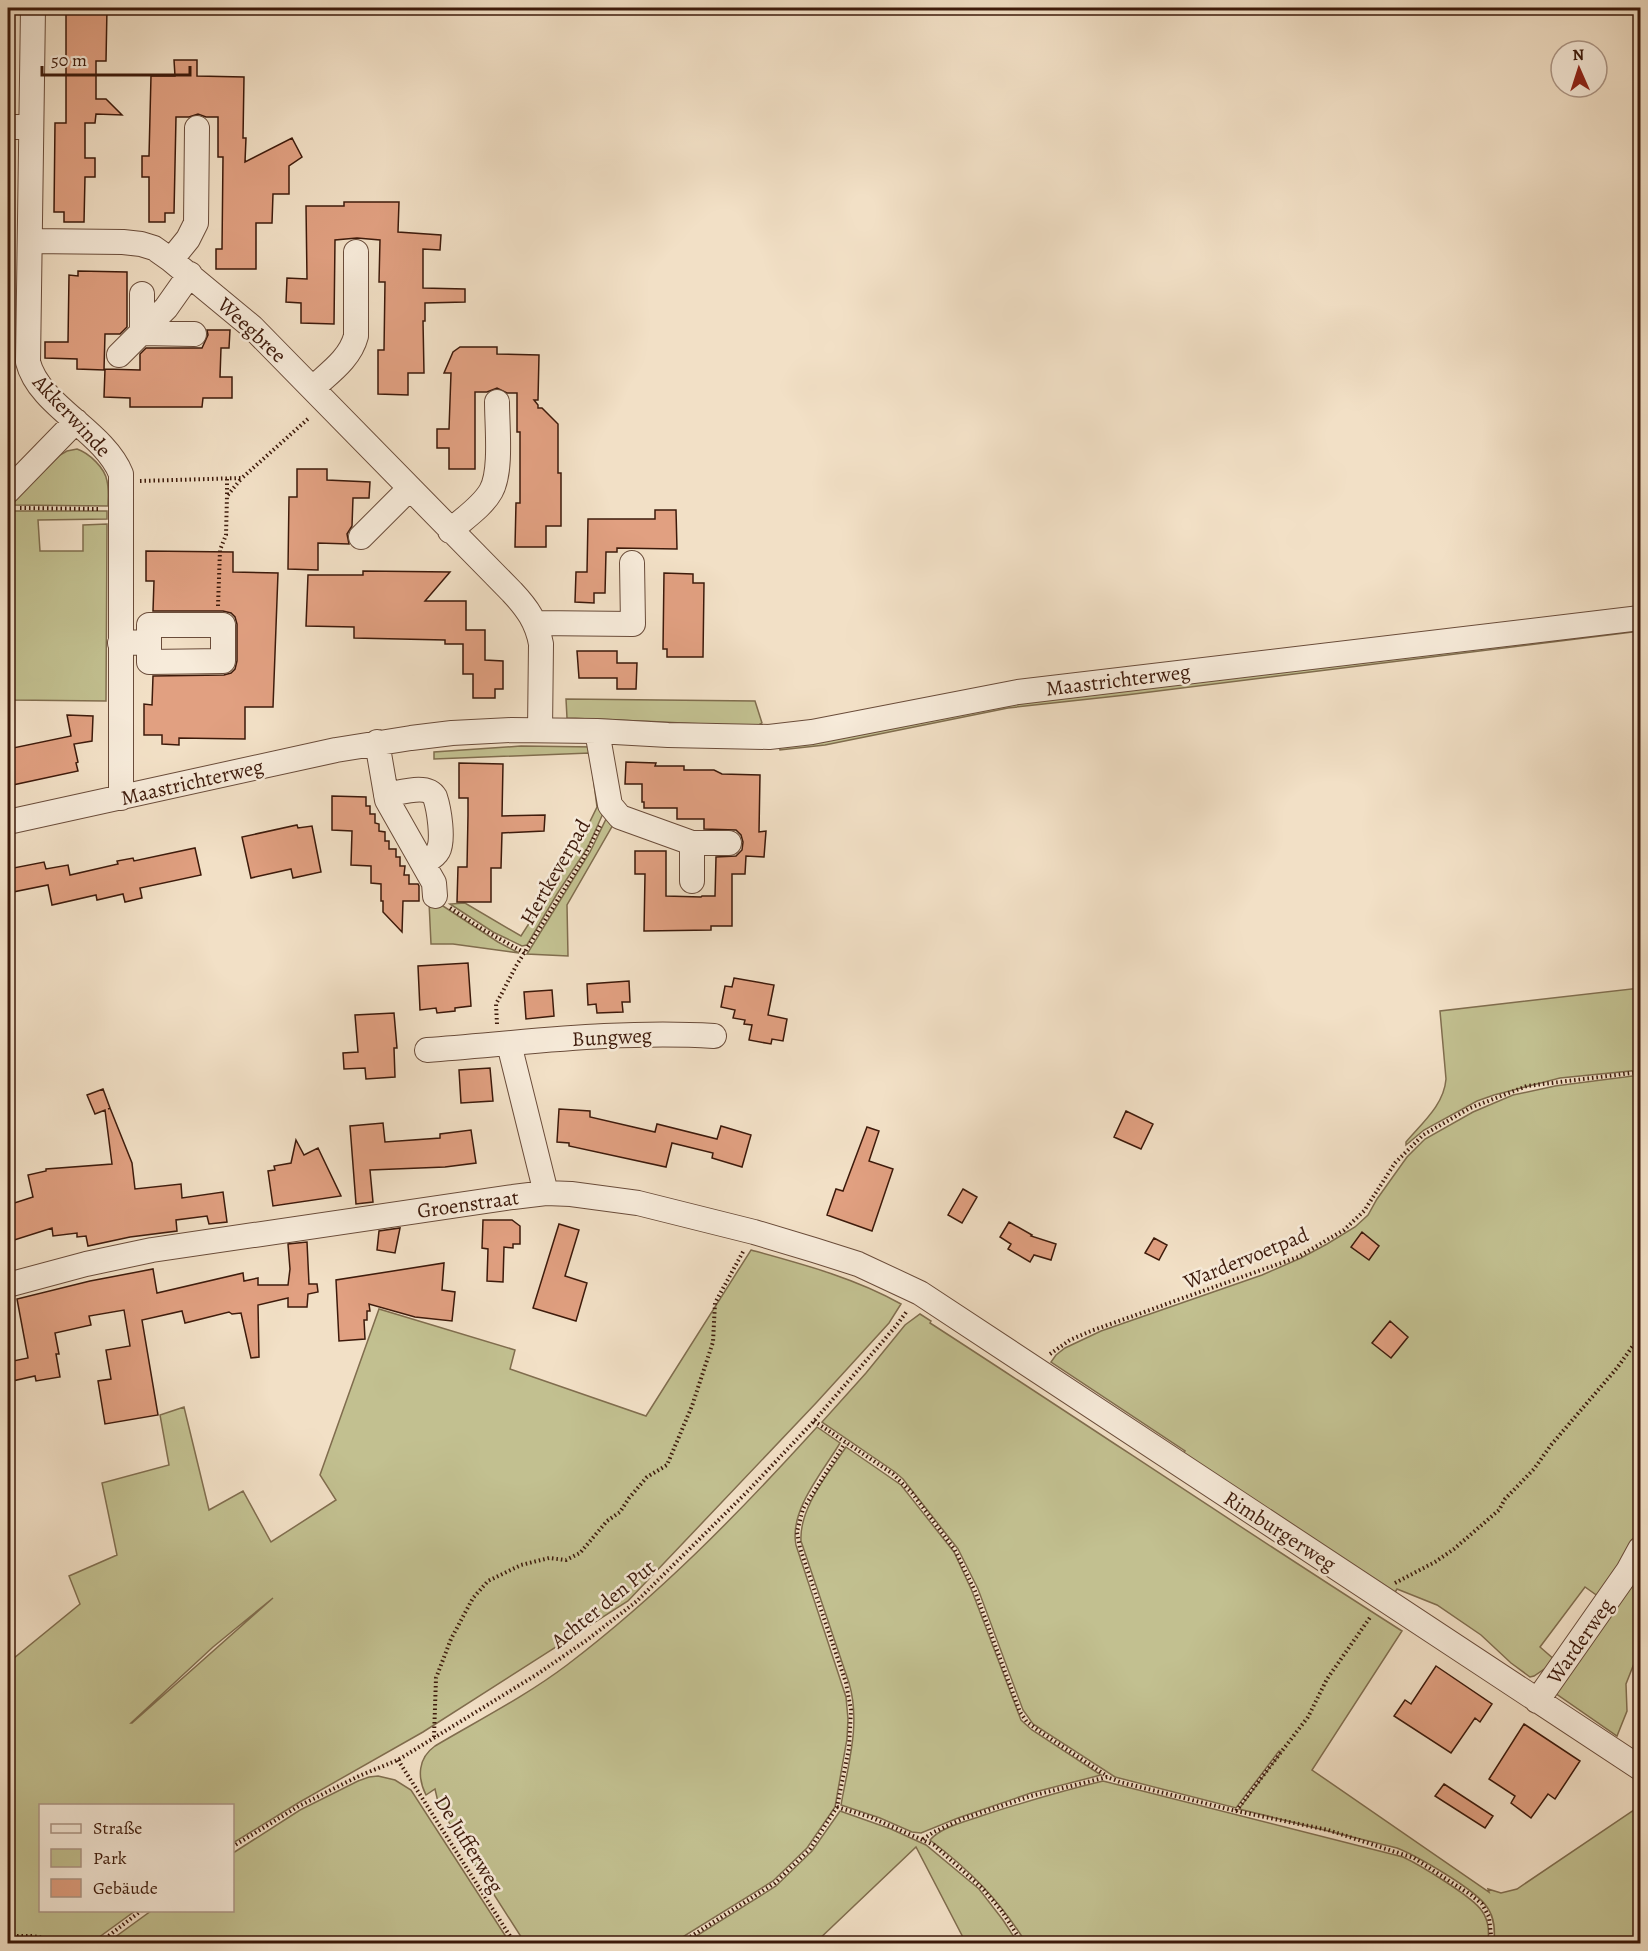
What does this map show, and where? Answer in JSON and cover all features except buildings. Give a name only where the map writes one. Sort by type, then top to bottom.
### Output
[{"type":"street","name":"Akkerwinde","points":[[33,8],[19,127],[30,242],[28,352],[31,372],[39,385],[112,458],[117,465],[121,481],[121,798]]},
{"type":"street","points":[[166,333],[166,308],[188,239],[196,223],[197,128]]},
{"type":"street","name":"Weegbree","points":[[30,242],[141,244],[154,249],[180,267],[252,327],[521,602],[536,624],[541,644],[540,730]]},
{"type":"street","points":[[319,395],[353,346],[356,327],[356,252]]},
{"type":"street","points":[[142,294],[142,333]]},
{"type":"street","points":[[119,355],[166,308]]},
{"type":"street","name":"Weegbree","points":[[142,333],[194,334]]},
{"type":"street","points":[[450,531],[484,500],[495,483],[497,470],[496,402]]},
{"type":"street","points":[[8,501],[76,421]]},
{"type":"street","points":[[361,537],[410,488]]},
{"type":"street","points":[[536,624],[633,624],[632,563]]},
{"type":"street","name":"Maastrichterweg","points":[[8,822],[377,742],[452,733],[540,730],[769,737],[1018,692],[1641,618]]},
{"type":"street","points":[[149,625],[223,625],[223,661],[149,662],[149,642],[149,625]]},
{"type":"street","points":[[120,643],[149,642]]},
{"type":"street","points":[[597,731],[610,805],[620,817],[692,843],[729,843]]},
{"type":"street","points":[[377,742],[386,795],[434,883],[435,896]]},
{"type":"street","points":[[386,795],[424,789],[429,790],[435,797],[441,841],[438,852],[423,863]]},
{"type":"street","points":[[692,843],[692,881]]},
{"type":"street","name":"Bungweg","points":[[427,1050],[639,1035],[714,1036]]},
{"type":"street","points":[[509,1044],[546,1193]]},
{"type":"street","name":"Groenstraat","points":[[8,1285],[152,1250],[546,1193],[638,1203],[754,1232],[858,1264],[920,1293]]},
{"type":"street","name":"Rimburgerweg","points":[[920,1293],[1641,1768]]},
{"type":"street","name":"Warderweg","points":[[1537,1701],[1622,1580],[1641,1549]]},
{"type":"path","points":[[228,496],[319,395]]},
{"type":"path","points":[[121,481],[242,478]]},
{"type":"path","points":[[218,625],[220,550],[226,535],[227,479]]},
{"type":"path","points":[[8,684],[8,501],[121,509]]},
{"type":"path","name":"Hertkeverpad","points":[[509,1044],[501,1038],[496,1021],[496,1004],[516,966],[590,847],[610,805]]},
{"type":"path","name":"Hertkeverpad","points":[[435,896],[482,929],[525,953]]},
{"type":"path","name":"Wardervoetpad","points":[[1038,1372],[1051,1353],[1070,1340],[1298,1257],[1328,1240],[1344,1230],[1364,1211],[1395,1163],[1423,1135],[1470,1108],[1527,1086],[1641,1072]]},
{"type":"path","points":[[434,1738],[436,1678],[465,1611],[488,1581],[521,1564],[549,1558],[566,1560],[580,1552],[607,1521],[620,1512],[647,1477],[667,1465],[692,1406],[713,1342],[715,1303],[754,1232]]},
{"type":"path","name":"Achter den Put","points":[[234,1847],[299,1806],[359,1776],[398,1760],[536,1675],[587,1640],[637,1601],[746,1493],[814,1421],[896,1326],[920,1293]]},
{"type":"path","points":[[1396,1582],[1435,1562],[1454,1549],[1498,1510],[1641,1336]]},
{"type":"path","points":[[814,1421],[893,1474],[912,1493],[956,1550],[975,1591],[1020,1712],[1027,1722],[1107,1777],[1120,1782],[1236,1811],[1328,1830],[1414,1858],[1471,1894],[1482,1904],[1489,1917],[1491,1944]]},
{"type":"path","points":[[680,1944],[775,1883],[810,1849],[837,1807],[849,1748],[851,1710],[846,1683],[800,1548],[797,1532],[803,1509],[845,1443]]},
{"type":"path","points":[[1236,1811],[1308,1718],[1327,1679],[1368,1621]]},
{"type":"path","name":"De Jufferweg","points":[[398,1760],[514,1944]]},
{"type":"path","points":[[923,1839],[963,1820],[1031,1796],[1107,1777]]},
{"type":"path","points":[[837,1807],[870,1817],[934,1845],[983,1889],[1001,1910],[1023,1944]]},
{"type":"path","points":[[98,1944],[141,1912]]},
{"type":"path","points":[[8,1936],[33,1936],[78,1944]]},
{"type":"green space","points":[[77,449],[91,457],[106,476],[108,506],[13,505],[16,498],[60,455]]},
{"type":"green space","points":[[13,511],[107,511],[107,519],[38,520],[40,551],[83,551],[83,525],[107,524],[106,701],[11,700]]},
{"type":"green space","points":[[1640,626],[1640,631],[1008,708],[825,745],[780,750],[779,744],[1025,701]]},
{"type":"green space","points":[[566,699],[755,701],[762,723],[757,726],[567,718]]},
{"type":"green space","points":[[521,746],[595,747],[605,809],[588,847],[527,945],[522,946],[493,932],[450,904],[465,903],[521,936],[576,850],[597,807],[590,753],[434,759],[434,752]]},
{"type":"green space","points":[[608,815],[614,823],[567,905],[568,956],[527,954],[590,852]]},
{"type":"green space","points":[[429,902],[443,906],[519,953],[453,944],[431,944]]},
{"type":"green space","points":[[1640,988],[1640,1070],[1560,1078],[1494,1095],[1477,1101],[1424,1130],[1406,1145],[1406,1142],[1437,1105],[1444,1088],[1446,1079],[1440,1011]]},
{"type":"green space","points":[[1640,1075],[1640,1533],[1631,1556],[1602,1599],[1585,1587],[1540,1647],[1556,1661],[1534,1676],[1530,1677],[1481,1635],[1437,1605],[1397,1589],[1394,1594],[1182,1455],[1185,1451],[1051,1362],[1065,1348],[1101,1331],[1262,1275],[1327,1244],[1355,1227],[1368,1215],[1407,1157],[1425,1139],[1473,1112],[1513,1095],[1555,1086]]},
{"type":"green space","points":[[751,1250],[847,1279],[901,1304],[889,1323],[816,1403],[628,1601],[423,1732],[234,1842],[234,1804],[39,1804],[39,1912],[134,1912],[91,1943],[8,1943],[8,1588],[14,1658],[80,1604],[69,1576],[117,1555],[102,1483],[169,1465],[160,1415],[184,1407],[209,1510],[243,1491],[271,1542],[336,1500],[320,1475],[379,1309],[515,1350],[510,1369],[646,1416]],"holes":[[[273,1598],[132,1723],[213,1647]]]},
{"type":"green space","points":[[920,1314],[931,1321],[930,1323],[1402,1631],[1312,1770],[1489,1892],[1488,1889],[1501,1893],[1517,1889],[1640,1806],[1640,1943],[1494,1943],[1492,1916],[1481,1900],[1459,1883],[1418,1858],[1397,1848],[1239,1809],[1281,1752],[1279,1751],[1236,1808],[1115,1777],[1033,1724],[1023,1710],[978,1589],[958,1549],[903,1479],[822,1422],[905,1325]]},
{"type":"green space","points":[[817,1427],[840,1443],[802,1505],[795,1532],[796,1545],[846,1697],[847,1739],[835,1807],[807,1848],[773,1881],[673,1943],[525,1943],[456,1835],[438,1802],[435,1789],[426,1795],[420,1775],[425,1756],[435,1746],[551,1676],[601,1638],[697,1552]]},
{"type":"green space","points":[[846,1447],[901,1485],[954,1552],[972,1591],[1021,1720],[1032,1730],[1101,1775],[1031,1793],[921,1833],[912,1832],[841,1805],[854,1729],[852,1698],[801,1541],[805,1516],[810,1504],[823,1480]]},
{"type":"green space","points":[[1640,1564],[1640,1659],[1635,1661],[1626,1684],[1627,1711],[1617,1736],[1555,1693]]},
{"type":"green space","points":[[378,1776],[395,1780],[411,1790],[510,1943],[107,1943],[150,1912],[234,1912],[234,1852],[300,1810],[369,1777]]},
{"type":"green space","points":[[1103,1781],[1403,1857],[1446,1882],[1477,1905],[1487,1923],[1488,1943],[1026,1943],[1006,1913],[983,1887],[930,1840],[947,1828],[996,1811]]},
{"type":"green space","points":[[840,1811],[891,1829],[926,1845],[979,1889],[1018,1943],[966,1943],[916,1847],[815,1943],[685,1943],[776,1886],[812,1851]]}]
